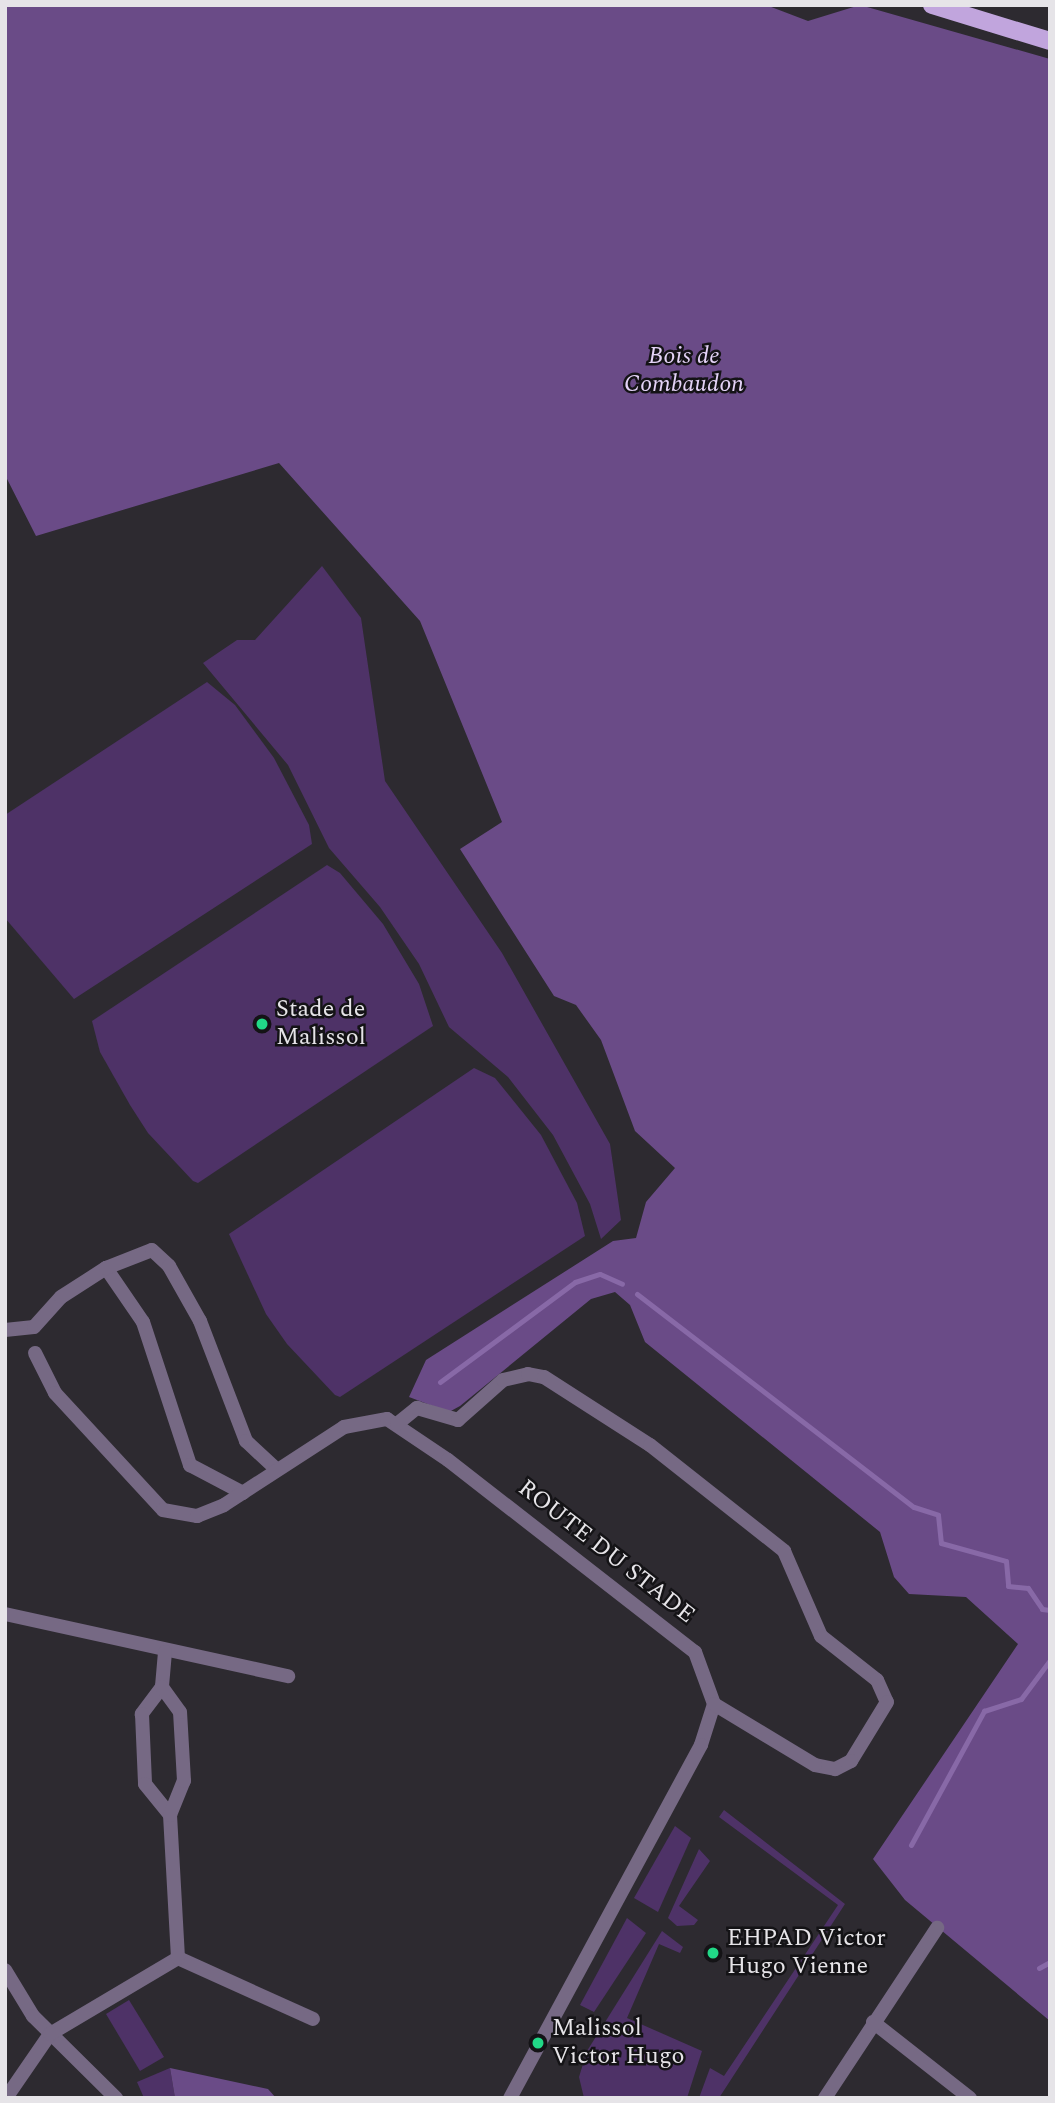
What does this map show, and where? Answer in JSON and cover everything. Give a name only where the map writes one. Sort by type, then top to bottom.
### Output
[{"type":"main road","points":[[932,5],[1050,41]]},
{"type":"street","points":[[5,1330],[25,1332],[41,1321],[61,1297],[106,1268],[145,1250],[161,1255],[200,1321],[246,1441],[276,1469]]},
{"type":"street","points":[[106,1268],[143,1322],[190,1465],[243,1493]]},
{"type":"street","points":[[35,1353],[55,1393],[163,1510],[197,1516],[243,1493],[344,1427],[370,1419],[397,1424],[410,1409],[417,1408],[458,1420],[503,1380],[528,1374],[544,1377],[650,1445],[784,1551],[794,1566],[821,1636],[877,1680],[887,1702],[851,1761],[835,1769],[815,1765],[714,1704],[701,1745],[654,1837],[510,2098]]},
{"type":"street","name":"ROUTE DU STADE","points":[[397,1424],[685,1640],[705,1670],[714,1704]]},
{"type":"street","points":[[5,1614],[165,1652],[288,1676]]},
{"type":"street","points":[[165,1652],[162,1687],[142,1714],[145,1784],[170,1815]]},
{"type":"street","points":[[162,1687],[180,1712],[184,1781],[170,1815],[178,1958]]},
{"type":"street","points":[[825,2098],[937,1928]]},
{"type":"street","points":[[178,1958],[313,2019]]},
{"type":"street","points":[[6,2098],[50,2034],[178,1958]]},
{"type":"street","points":[[5,1970],[50,2034],[116,2098]]},
{"type":"street","points":[[873,2022],[970,2098]]},
{"type":"shaded area","points":[[322,566],[361,618],[385,781],[502,953],[610,1144],[621,1220],[601,1239],[590,1204],[553,1135],[508,1077],[449,1027],[419,964],[380,907],[329,848],[288,765],[203,663],[237,640],[255,640]]},
{"type":"shaded area","points":[[207,682],[235,705],[274,758],[309,825],[312,844],[74,999],[5,918],[5,815]]},
{"type":"shaded area","name":"Stade de Malissol","points":[[327,865],[340,873],[383,924],[419,984],[433,1026],[198,1183],[193,1181],[148,1133],[130,1105],[100,1052],[92,1021]]},
{"type":"shaded area","points":[[474,1068],[495,1078],[541,1135],[577,1203],[585,1236],[340,1397],[335,1395],[287,1344],[266,1314],[229,1234]]},
{"type":"shaded area","points":[[724,1810],[845,1904],[719,2098],[699,2098],[710,2068],[724,2076],[838,1905],[719,1817]]},
{"type":"shaded area","points":[[675,1826],[691,1838],[658,1912],[634,1898]]},
{"type":"shaded area","points":[[699,1849],[710,1861],[679,1906],[698,1920],[694,1925],[677,1926],[668,1918]]},
{"type":"shaded area","points":[[627,1918],[646,1933],[594,2012],[580,2005]]},
{"type":"shaded area","points":[[662,1931],[683,1947],[680,1953],[659,1944],[627,2018],[702,2051],[687,2098],[584,2098],[579,2077],[587,2051]]},
{"type":"shaded area","points":[[129,2000],[164,2057],[140,2071],[106,2014]]},
{"type":"shaded area","points":[[170,2068],[175,2098],[144,2098],[137,2082]]},
{"type":"green space","name":"Bois de Combaudon","points":[[5,5],[766,5],[808,21],[860,5],[1050,59],[1050,2021],[905,1900],[873,1859],[1018,1644],[966,1597],[909,1594],[894,1577],[880,1532],[645,1342],[630,1305],[615,1292],[591,1299],[460,1406],[449,1412],[409,1397],[426,1360],[613,1241],[636,1238],[646,1202],[675,1168],[635,1131],[601,1040],[576,1005],[554,996],[460,849],[502,822],[420,621],[279,463],[36,536],[5,475]]},
{"type":"green space","points":[[170,2068],[268,2089],[276,2098],[175,2098]]},
{"type":"waterway","points":[[440,1382],[575,1282],[600,1274],[622,1284]]},
{"type":"waterway","points":[[637,1294],[914,1507],[938,1515],[941,1543],[1006,1561],[1008,1586],[1028,1588],[1042,1609],[1050,1610]]},
{"type":"waterway","points":[[911,1845],[984,1711],[1021,1699],[1050,1660]]},
{"type":"waterway","points":[[1039,1968],[1050,1962]]},
{"type":"place","name":"Stade de Malissol","points":[[262,1024]]},
{"type":"place","name":"EHPAD Victor Hugo Vienne","points":[[713,1953]]},
{"type":"place","name":"Malissol Victor Hugo","points":[[538,2043]]}]
